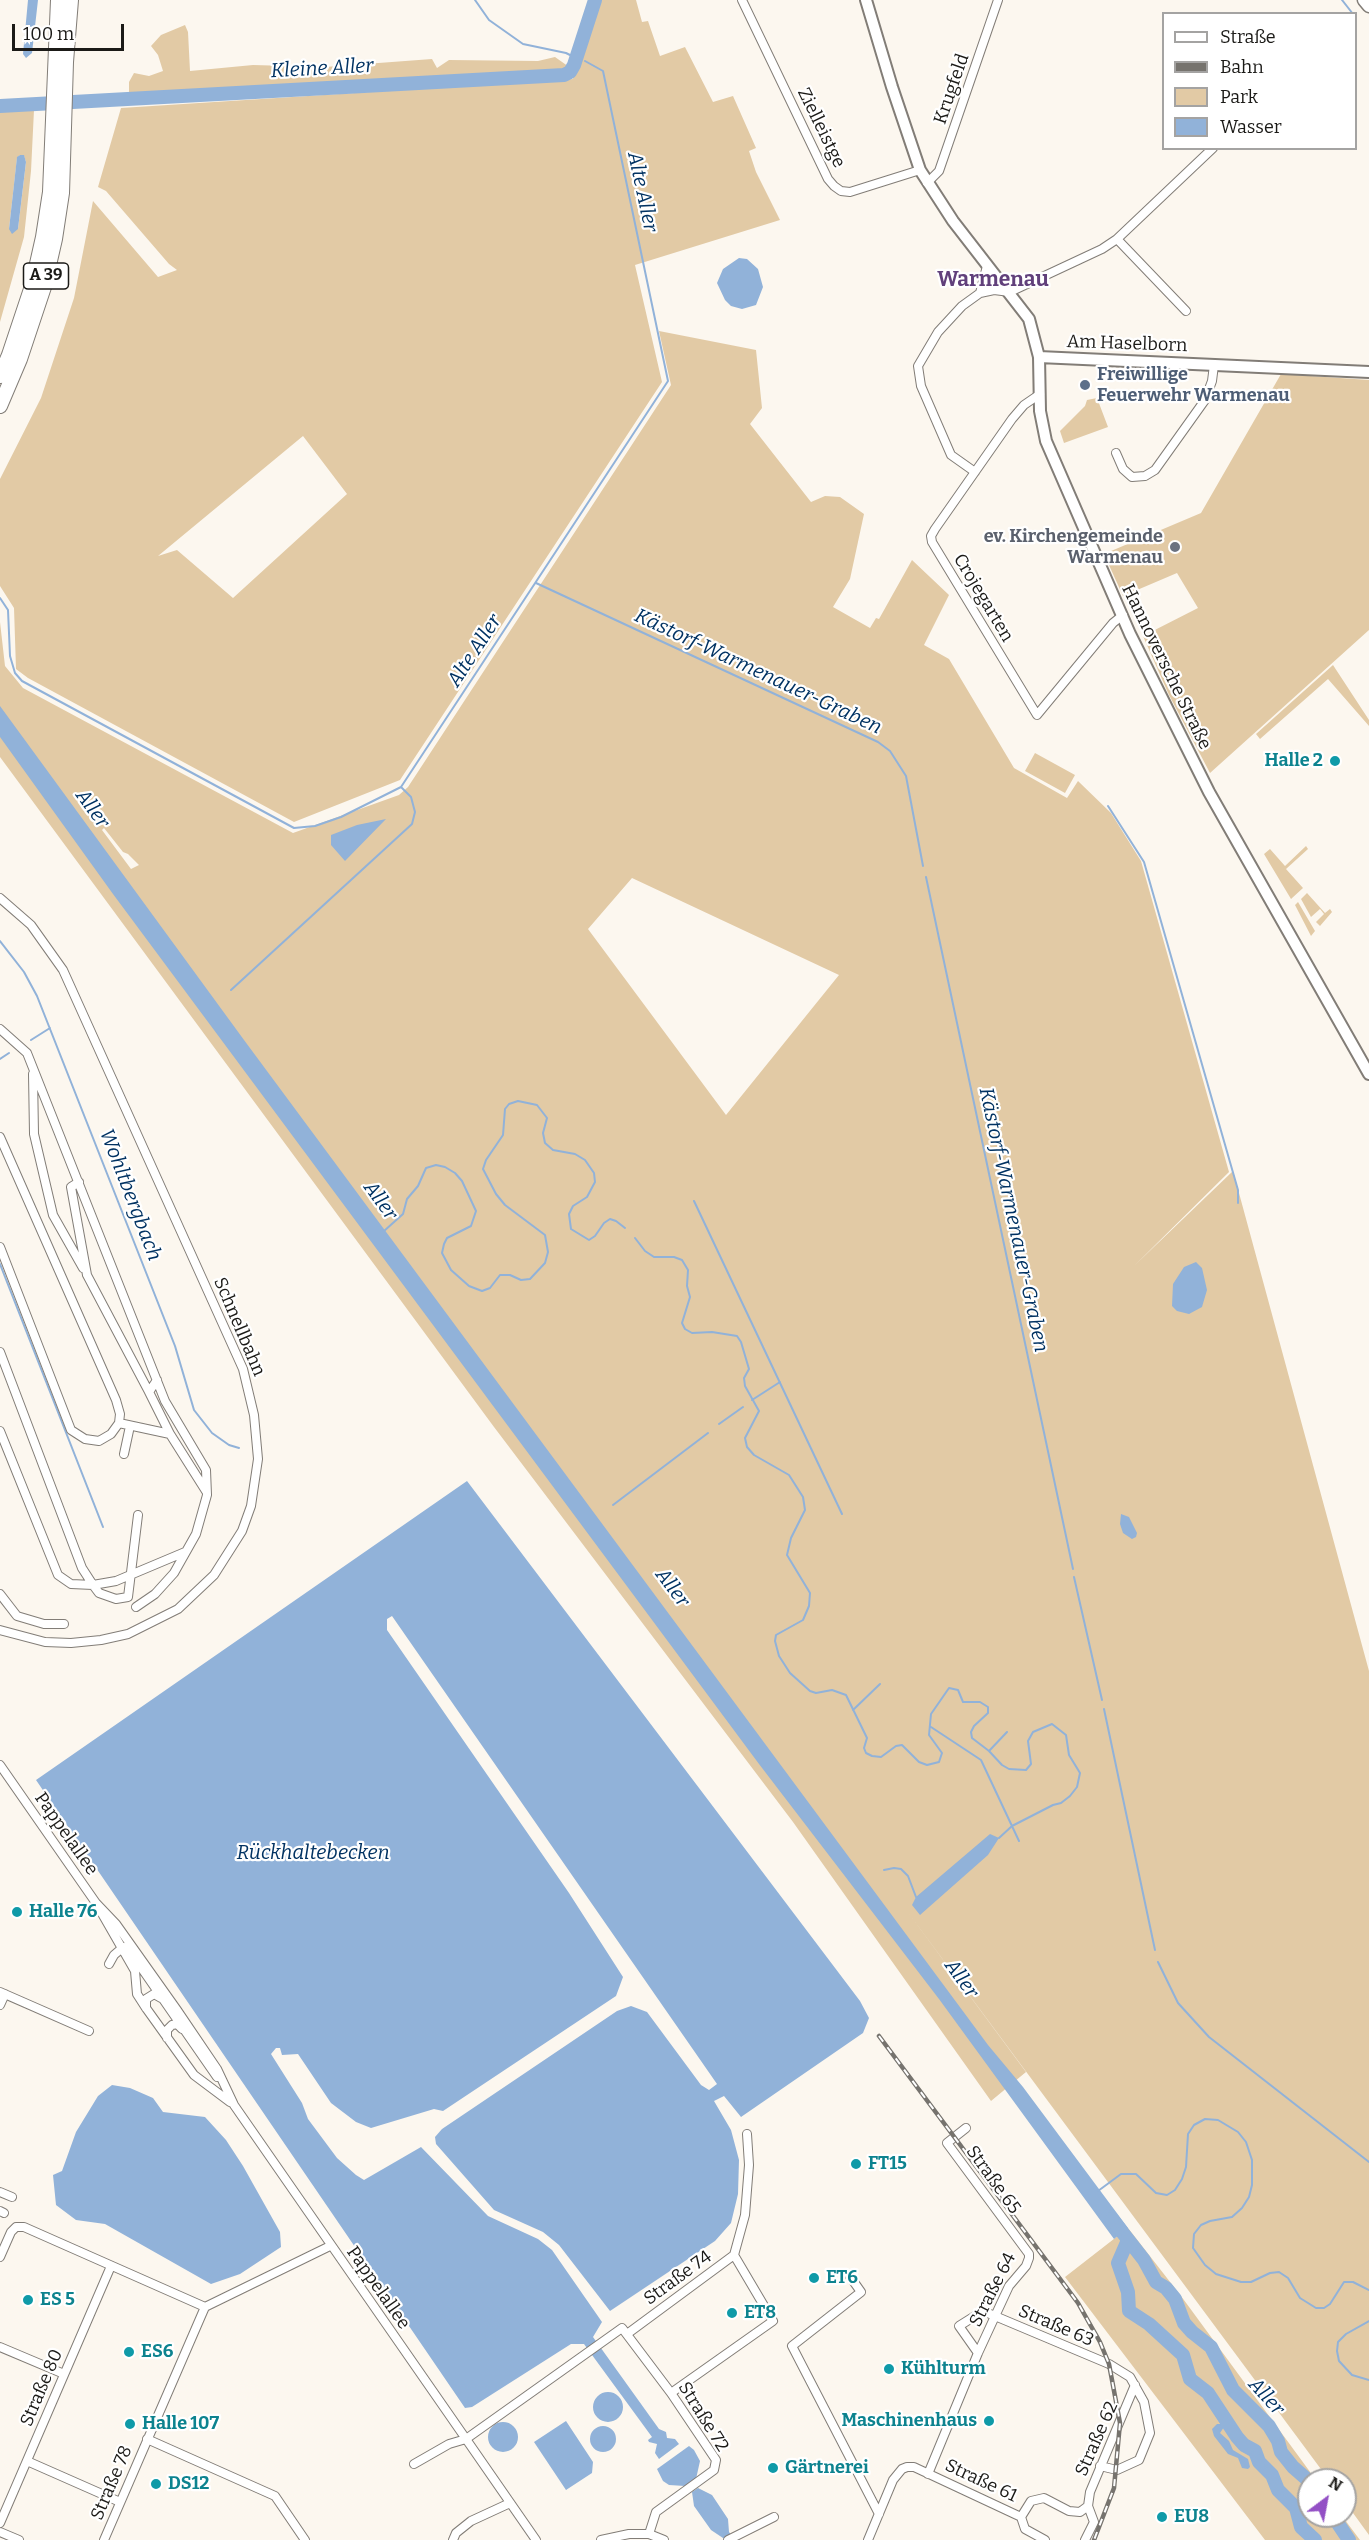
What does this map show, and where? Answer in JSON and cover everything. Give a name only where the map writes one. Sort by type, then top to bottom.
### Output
[{"type":"highway","name":"A 39","points":[[0,406],[20,359],[44,287],[62,193],[58,139],[60,62],[58,0]]},
{"type":"highway","name":"A 39","points":[[60,62],[71,0]]},
{"type":"highway","name":"A 39","points":[[0,376],[32,286],[43,237],[58,139]]},
{"type":"main road","points":[[1364,0],[1369,6]]},
{"type":"street","name":"Zielleistge","points":[[742,0],[828,179],[834,186],[841,191],[850,192],[920,170]]},
{"type":"street","name":"Hannoversche Straße","points":[[866,0],[920,170],[987,266],[1010,292],[1029,319],[1040,357],[1042,425],[1046,441],[1175,727],[1209,792],[1369,1074]]},
{"type":"street","name":"Krugfeld","points":[[927,183],[939,171],[998,0]]},
{"type":"street","points":[[975,472],[951,455],[924,394],[918,372],[922,357],[938,332],[962,306],[980,293],[994,290],[1010,292],[1102,249],[1117,238],[1211,150]]},
{"type":"street","points":[[1117,238],[1186,311]]},
{"type":"street","points":[[980,293],[987,266]]},
{"type":"street","name":"Am Haselborn","points":[[1040,357],[1369,372]]},
{"type":"street","points":[[1116,453],[1123,469],[1132,477],[1145,476],[1155,470],[1205,400],[1212,381],[1214,365]]},
{"type":"street","name":"Crojegarten","points":[[1040,394],[1018,412],[931,536],[932,542],[1037,715],[1113,623],[1123,615]]},
{"type":"street","name":"Schnellbahn","points":[[0,898],[31,925],[63,970],[243,1369],[254,1415],[258,1459],[251,1506],[242,1531],[214,1575],[178,1609],[128,1634],[102,1640],[71,1643],[45,1642],[0,1630]]},
{"type":"street","points":[[0,1029],[27,1053],[165,1401],[206,1470],[207,1492],[196,1534],[174,1573],[154,1594],[136,1607]]},
{"type":"street","points":[[33,1069],[34,1134],[53,1215],[170,1434],[207,1492]]},
{"type":"street","points":[[0,1137],[116,1400],[120,1414],[119,1423],[111,1434],[99,1441],[84,1439],[71,1430],[0,1247]]},
{"type":"street","points":[[79,1182],[71,1187],[87,1275]]},
{"type":"street","points":[[0,1352],[82,1568],[99,1593],[116,1599],[129,1598],[138,1515]]},
{"type":"street","points":[[149,1392],[157,1380]]},
{"type":"street","points":[[119,1423],[170,1434]]},
{"type":"street","points":[[124,1454],[130,1426]]},
{"type":"street","points":[[0,1431],[58,1575],[71,1584],[93,1585],[116,1581],[186,1551]]},
{"type":"street","points":[[0,1594],[17,1616],[44,1624],[64,1624]]},
{"type":"street","name":"Pappelallee","points":[[0,1765],[96,1903],[135,1971],[137,1994],[166,2038],[193,2074],[234,2105]]},
{"type":"street","name":"Pappelallee","points":[[96,1903],[116,1924],[178,2011],[217,2070],[234,2105],[536,2540]]},
{"type":"street","points":[[109,1964],[121,1949],[124,1947],[129,1950],[225,2088]]},
{"type":"street","points":[[0,2005],[2,1993],[89,2031]]},
{"type":"street","points":[[146,2008],[146,1999],[154,1994],[162,1999]]},
{"type":"street","points":[[166,2038],[167,2030],[172,2025],[177,2024],[183,2030]]},
{"type":"street","points":[[193,2074],[199,2074],[204,2069],[205,2062]]},
{"type":"street","name":"Straße 65","points":[[966,2128],[947,2143],[1029,2254]]},
{"type":"street","name":"Straße 74","points":[[627,2334],[734,2255],[745,2215],[749,2165],[747,2134]]},
{"type":"street","points":[[0,2192],[12,2197]]},
{"type":"street","points":[[0,2257],[11,2232],[16,2227],[24,2227],[205,2307],[330,2246]]},
{"type":"street","name":"Straße 64","points":[[928,2474],[978,2353],[1009,2286],[1026,2266],[1029,2254]]},
{"type":"street","points":[[671,2393],[772,2321],[734,2255]]},
{"type":"street","name":"Straße 80","points":[[0,2523],[111,2266]]},
{"type":"street","points":[[849,2275],[861,2292],[792,2346],[879,2514],[868,2540]]},
{"type":"street","name":"Straße 78","points":[[104,2540],[205,2307]]},
{"type":"street","name":"Straße 63","points":[[978,2353],[959,2326],[983,2311],[1109,2364],[1130,2377],[1136,2385]]},
{"type":"street","points":[[414,2464],[448,2444],[466,2439],[622,2328],[627,2334]]},
{"type":"street","name":"Straße 72","points":[[627,2334],[671,2393],[716,2460],[714,2470],[656,2512],[649,2534]]},
{"type":"street","points":[[0,2347],[64,2374]]},
{"type":"street","points":[[1100,2466],[1117,2470],[1139,2460],[1150,2433],[1144,2402],[1136,2385]]},
{"type":"street","name":"Straße 62","points":[[1088,2506],[1090,2492],[1100,2466],[1136,2385]]},
{"type":"street","points":[[147,2439],[275,2496],[305,2540]]},
{"type":"street","points":[[27,2461],[120,2502]]},
{"type":"street","name":"Straße 61","points":[[879,2514],[893,2480],[902,2469],[914,2467],[1021,2517],[1025,2529],[1045,2540]]},
{"type":"street","points":[[1021,2517],[1031,2501],[1044,2498],[1069,2511],[1080,2512],[1088,2506],[1094,2522],[1085,2540]]},
{"type":"street","points":[[453,2540],[456,2533],[471,2521],[510,2503]]},
{"type":"street","points":[[728,2540],[774,2517]]},
{"type":"street","points":[[0,2532],[19,2540]]},
{"type":"street","points":[[601,2540],[614,2536],[649,2534],[664,2540]]},
{"type":"green space","points":[[601,0],[636,0],[642,22],[648,21],[660,56],[685,47],[713,102],[733,96],[756,148],[749,151],[756,172],[780,220],[635,265],[662,382],[400,780],[294,822],[28,678],[16,669],[14,608],[0,586],[0,479],[41,398],[74,298],[93,201],[158,277],[177,270],[169,264],[106,191],[98,187],[121,108],[573,79],[575,60]],"holes":[[[303,436],[347,494],[233,598],[177,550],[158,556]]]},
{"type":"green space","points":[[185,25],[188,32],[190,71],[253,65],[325,67],[432,59],[437,68],[449,60],[538,61],[555,57],[572,69],[129,96],[129,82],[134,73],[149,76],[163,71],[158,55],[151,46],[161,35]]},
{"type":"green space","points":[[0,102],[6,102],[5,111],[34,110],[24,237],[0,322]],"holes":[[[20,155],[24,156],[26,162],[18,229],[9,229],[17,158]]]},
{"type":"green space","points":[[659,331],[756,350],[762,408],[750,424],[811,502],[825,496],[840,497],[864,514],[850,579],[833,607],[870,628],[876,618],[879,619],[912,560],[949,595],[924,645],[949,659],[1014,768],[1067,798],[1078,781],[1111,813],[1141,861],[1229,1172],[1134,1266],[1233,1171],[1369,1671],[1369,2535],[1357,2518],[1357,2468],[1320,2468],[901,1903],[1026,2072],[991,2101],[793,1822],[494,1427],[0,757],[0,622],[5,666],[23,688],[293,833],[399,795],[408,787],[671,385]],"holes":[[[104,828],[123,852],[139,865],[131,869],[102,830]],[[632,878],[839,975],[726,1115],[588,929]]]},
{"type":"green space","points":[[1281,374],[1369,380],[1369,630],[1210,773],[1169,695],[1143,636],[1198,608],[1177,573],[1123,596],[1104,554],[1201,513]]},
{"type":"green space","points":[[1097,398],[1108,427],[1064,443],[1060,431],[1085,406],[1087,400]]},
{"type":"green space","points":[[1333,665],[1369,720],[1369,726],[1328,679],[1260,739],[1256,734]]},
{"type":"green space","points":[[1035,753],[1075,775],[1065,793],[1025,771]]},
{"type":"green space","points":[[1306,846],[1308,849],[1286,869],[1303,888],[1291,899],[1264,854],[1270,849],[1285,866]]},
{"type":"green space","points":[[1307,893],[1325,913],[1330,909],[1332,912],[1320,926],[1316,922],[1324,914],[1320,909],[1311,917],[1301,899]]},
{"type":"green space","points":[[1298,902],[1315,931],[1311,936],[1295,905]]},
{"type":"green space","points":[[1128,2228],[1307,2468],[1297,2468],[1297,2528],[1351,2528],[1360,2540],[1265,2540],[1065,2277]]},
{"type":"water","points":[[28,0],[38,0],[32,53],[26,58],[23,54]]},
{"type":"water","points":[[24,155],[26,162],[18,229],[12,234],[9,229],[17,157]]},
{"type":"water","points":[[739,258],[747,259],[758,269],[763,287],[756,305],[742,309],[731,306],[725,300],[717,283],[723,269]]},
{"type":"water","points":[[0,706],[244,1040],[988,2045],[1023,2087],[1128,2228],[1114,2239],[939,1999],[759,1764],[113,894],[0,737]]},
{"type":"water","points":[[386,819],[345,861],[331,845],[331,835],[357,825]]},
{"type":"water","points":[[1196,1262],[1202,1268],[1207,1290],[1202,1307],[1189,1314],[1177,1311],[1172,1306],[1173,1284],[1184,1267]]},
{"type":"water","name":"Rückhaltebecken","points":[[467,1481],[860,2001],[869,2018],[863,2033],[741,2117],[724,2096],[714,2101],[731,2130],[739,2160],[738,2194],[731,2223],[715,2241],[610,2311],[559,2245],[543,2232],[494,2210],[436,2144],[435,2137],[442,2129],[617,2011],[631,2006],[647,2012],[701,2085],[709,2090],[717,2084],[392,1616],[387,1619],[387,1630],[569,1893],[623,1977],[616,1996],[443,2111],[434,2109],[371,2128],[356,2122],[331,2103],[298,2054],[282,2055],[280,2048],[276,2048],[271,2054],[302,2103],[308,2119],[337,2158],[356,2175],[364,2180],[421,2147],[488,2216],[538,2239],[552,2250],[602,2322],[593,2337],[659,2429],[666,2432],[667,2438],[675,2439],[679,2444],[659,2459],[655,2453],[657,2444],[649,2442],[648,2440],[652,2437],[584,2344],[571,2344],[472,2407],[465,2408],[36,1780]]},
{"type":"water","points":[[1121,1514],[1129,1517],[1137,1533],[1136,1537],[1132,1539],[1123,1533],[1120,1524]]},
{"type":"water","points":[[990,1834],[999,1838],[988,1855],[920,1915],[912,1905],[916,1897]]},
{"type":"water","points":[[112,2085],[130,2088],[153,2098],[163,2112],[205,2117],[226,2140],[243,2166],[280,2232],[281,2247],[240,2274],[211,2284],[105,2224],[76,2220],[56,2205],[53,2175],[62,2171],[76,2132],[98,2096]]},
{"type":"water","points":[[608,2392],[614,2393],[622,2401],[622,2413],[614,2421],[608,2422],[602,2421],[594,2413],[593,2407],[594,2401],[602,2393]]},
{"type":"water","points":[[566,2421],[593,2462],[592,2473],[566,2490],[534,2442]]},
{"type":"water","points":[[503,2422],[509,2423],[517,2431],[517,2443],[509,2451],[503,2452],[497,2451],[489,2443],[488,2437],[489,2431],[497,2423]]},
{"type":"water","points":[[1217,2424],[1226,2424],[1220,2433],[1229,2441],[1233,2450],[1248,2459],[1250,2467],[1248,2469],[1242,2468],[1238,2458],[1228,2454],[1214,2436],[1212,2429]]},
{"type":"water","points":[[603,2426],[612,2430],[616,2439],[612,2448],[603,2452],[594,2448],[590,2439],[594,2430]]},
{"type":"water","points":[[689,2446],[700,2461],[696,2479],[685,2486],[669,2485],[663,2481],[657,2469]]},
{"type":"water","points":[[698,2488],[712,2495],[728,2519],[729,2532],[732,2536],[726,2540],[711,2530],[694,2506],[692,2492]]},
{"type":"waterway","points":[[475,0],[489,20],[523,44],[566,53],[576,58]]},
{"type":"waterway","name":"Kleine Aller","points":[[0,106],[564,75],[570,72],[574,65],[595,0]]},
{"type":"waterway","points":[[1342,0],[1351,12]]},
{"type":"waterway","name":"Alte Aller","points":[[0,598],[8,610],[10,656],[15,673],[22,681],[294,828],[315,826],[341,817],[401,787],[668,381],[603,71],[585,61]]},
{"type":"waterway","name":"Kästorf-Warmenauer-Graben","points":[[536,583],[878,742],[890,751],[906,776],[923,866]]},
{"type":"waterway","points":[[231,990],[412,824],[415,812],[411,797],[401,787]]},
{"type":"waterway","points":[[1108,806],[1144,862],[1238,1190],[1238,1203]]},
{"type":"waterway","name":"Kästorf-Warmenauer-Graben","points":[[926,877],[1073,1569]]},
{"type":"waterway","name":"Wohltbergbach","points":[[0,941],[24,972],[37,996],[175,1346],[194,1410],[212,1433],[229,1445],[239,1448]]},
{"type":"waterway","points":[[31,1040],[50,1028]]},
{"type":"waterway","points":[[0,1059],[9,1053]]},
{"type":"waterway","points":[[384,1231],[403,1214],[407,1199],[418,1186],[426,1168],[436,1165],[445,1167],[462,1181],[476,1211],[471,1226],[447,1238],[444,1244],[442,1253],[451,1270],[469,1286],[482,1291],[490,1288],[500,1275],[510,1275],[521,1280],[530,1279],[545,1263],[548,1252],[545,1235],[505,1205],[496,1194],[483,1169],[486,1160],[503,1135],[505,1109],[509,1104],[518,1101],[537,1105],[547,1118],[543,1133],[545,1143],[553,1150],[575,1154],[585,1160],[594,1173],[595,1182],[587,1197],[573,1206],[569,1214],[571,1229],[589,1240],[610,1219],[625,1228]]},
{"type":"waterway","points":[[694,1201],[842,1514]]},
{"type":"waterway","points":[[635,1238],[645,1251],[654,1257],[674,1257],[682,1260],[688,1270],[687,1286],[690,1297],[682,1323],[685,1329],[692,1333],[712,1332],[737,1336],[741,1342],[749,1369],[744,1378],[745,1386],[759,1411],[745,1438],[747,1447],[754,1455],[789,1475],[803,1497],[805,1510],[791,1538],[787,1555],[810,1593],[809,1606],[803,1620],[776,1635],[775,1641],[779,1656],[790,1673],[810,1691],[816,1693],[832,1690],[846,1695],[867,1738],[864,1748],[866,1753],[872,1756],[881,1757],[896,1746],[902,1745],[919,1762],[927,1765],[939,1762],[942,1753],[929,1735],[931,1714],[949,1688],[958,1690],[963,1702],[980,1702],[988,1707],[988,1713],[974,1726],[971,1732],[972,1738],[1009,1769],[1026,1770],[1031,1764],[1028,1741],[1033,1732],[1052,1724],[1066,1735],[1069,1755],[1080,1773],[1077,1787],[1061,1803],[1012,1826],[999,1838]]},
{"type":"waterway","points":[[0,1264],[103,1527]]},
{"type":"waterway","points":[[752,1400],[780,1382]]},
{"type":"waterway","points":[[719,1424],[743,1407]]},
{"type":"waterway","points":[[613,1505],[708,1433]]},
{"type":"waterway","name":"Kästorf-Warmenauer-Graben","points":[[1074,1577],[1102,1700]]},
{"type":"waterway","points":[[853,1710],[880,1684]]},
{"type":"waterway","name":"Kästorf-Warmenauer-Graben","points":[[1104,1709],[1155,1950]]},
{"type":"waterway","points":[[931,1727],[981,1760],[1019,1841]]},
{"type":"waterway","points":[[989,1751],[1007,1732]]},
{"type":"waterway","points":[[884,1870],[901,1869],[908,1876],[916,1897]]},
{"type":"waterway","name":"Kästorf-Warmenauer-Graben","points":[[1158,1962],[1178,2003],[1209,2037],[1369,2162]]},
{"type":"waterway","points":[[1098,2191],[1121,2174],[1136,2174],[1156,2193],[1167,2195],[1175,2190],[1182,2179],[1186,2167],[1188,2134],[1194,2125],[1205,2119],[1218,2120],[1238,2132],[1246,2142],[1252,2160],[1252,2185],[1249,2197],[1232,2217],[1201,2225],[1194,2234],[1193,2248],[1205,2265],[1216,2274],[1241,2282],[1251,2282],[1270,2273],[1279,2272],[1288,2278],[1300,2298],[1316,2308],[1324,2308],[1330,2304],[1344,2282],[1353,2282],[1369,2290]]},
{"type":"waterway","name":"Aller","points":[[1112,2219],[1144,2260],[1156,2282],[1166,2288],[1175,2299],[1184,2323],[1211,2347],[1233,2390],[1269,2426],[1278,2441],[1281,2452],[1297,2470]]},
{"type":"waterway","points":[[1128,2240],[1118,2263],[1128,2292],[1129,2311],[1149,2324],[1183,2355],[1190,2379],[1208,2393],[1244,2445],[1255,2451],[1259,2462],[1272,2475],[1278,2490],[1296,2508],[1301,2527],[1315,2540]]},
{"type":"waterway","points":[[1369,2321],[1346,2334],[1338,2342],[1337,2351],[1339,2361],[1352,2375],[1369,2380]]},
{"type":"waterway","name":"Aller","points":[[1341,2528],[1349,2540]]},
{"type":"railway","points":[[879,2036],[1078,2303],[1100,2342],[1109,2364],[1120,2423],[1114,2488],[1094,2540]]},
{"type":"place","name":"Freiwillige Feuerwehr Warmenau","points":[[1085,385]]},
{"type":"place","name":"ev. Kirchengemeinde Warmenau","points":[[1175,547]]},
{"type":"place","name":"Halle 2","points":[[1335,761]]},
{"type":"place","name":"Halle 76","points":[[17,1912]]},
{"type":"place","name":"FT15","points":[[856,2164]]},
{"type":"place","name":"ET6","points":[[814,2278]]},
{"type":"place","name":"ES 5","points":[[28,2300]]},
{"type":"place","name":"ET8","points":[[732,2313]]},
{"type":"place","name":"ES6","points":[[129,2352]]},
{"type":"place","name":"Kühlturm","points":[[889,2369]]},
{"type":"place","name":"Maschinenhaus","points":[[989,2421]]},
{"type":"place","name":"Halle 107","points":[[130,2424]]},
{"type":"place","name":"Gärtnerei","points":[[773,2468]]},
{"type":"place","name":"DS12","points":[[156,2484]]},
{"type":"place","name":"EU8","points":[[1162,2517]]},
{"type":"district","name":"Warmenau","points":[[993,280]]}]
